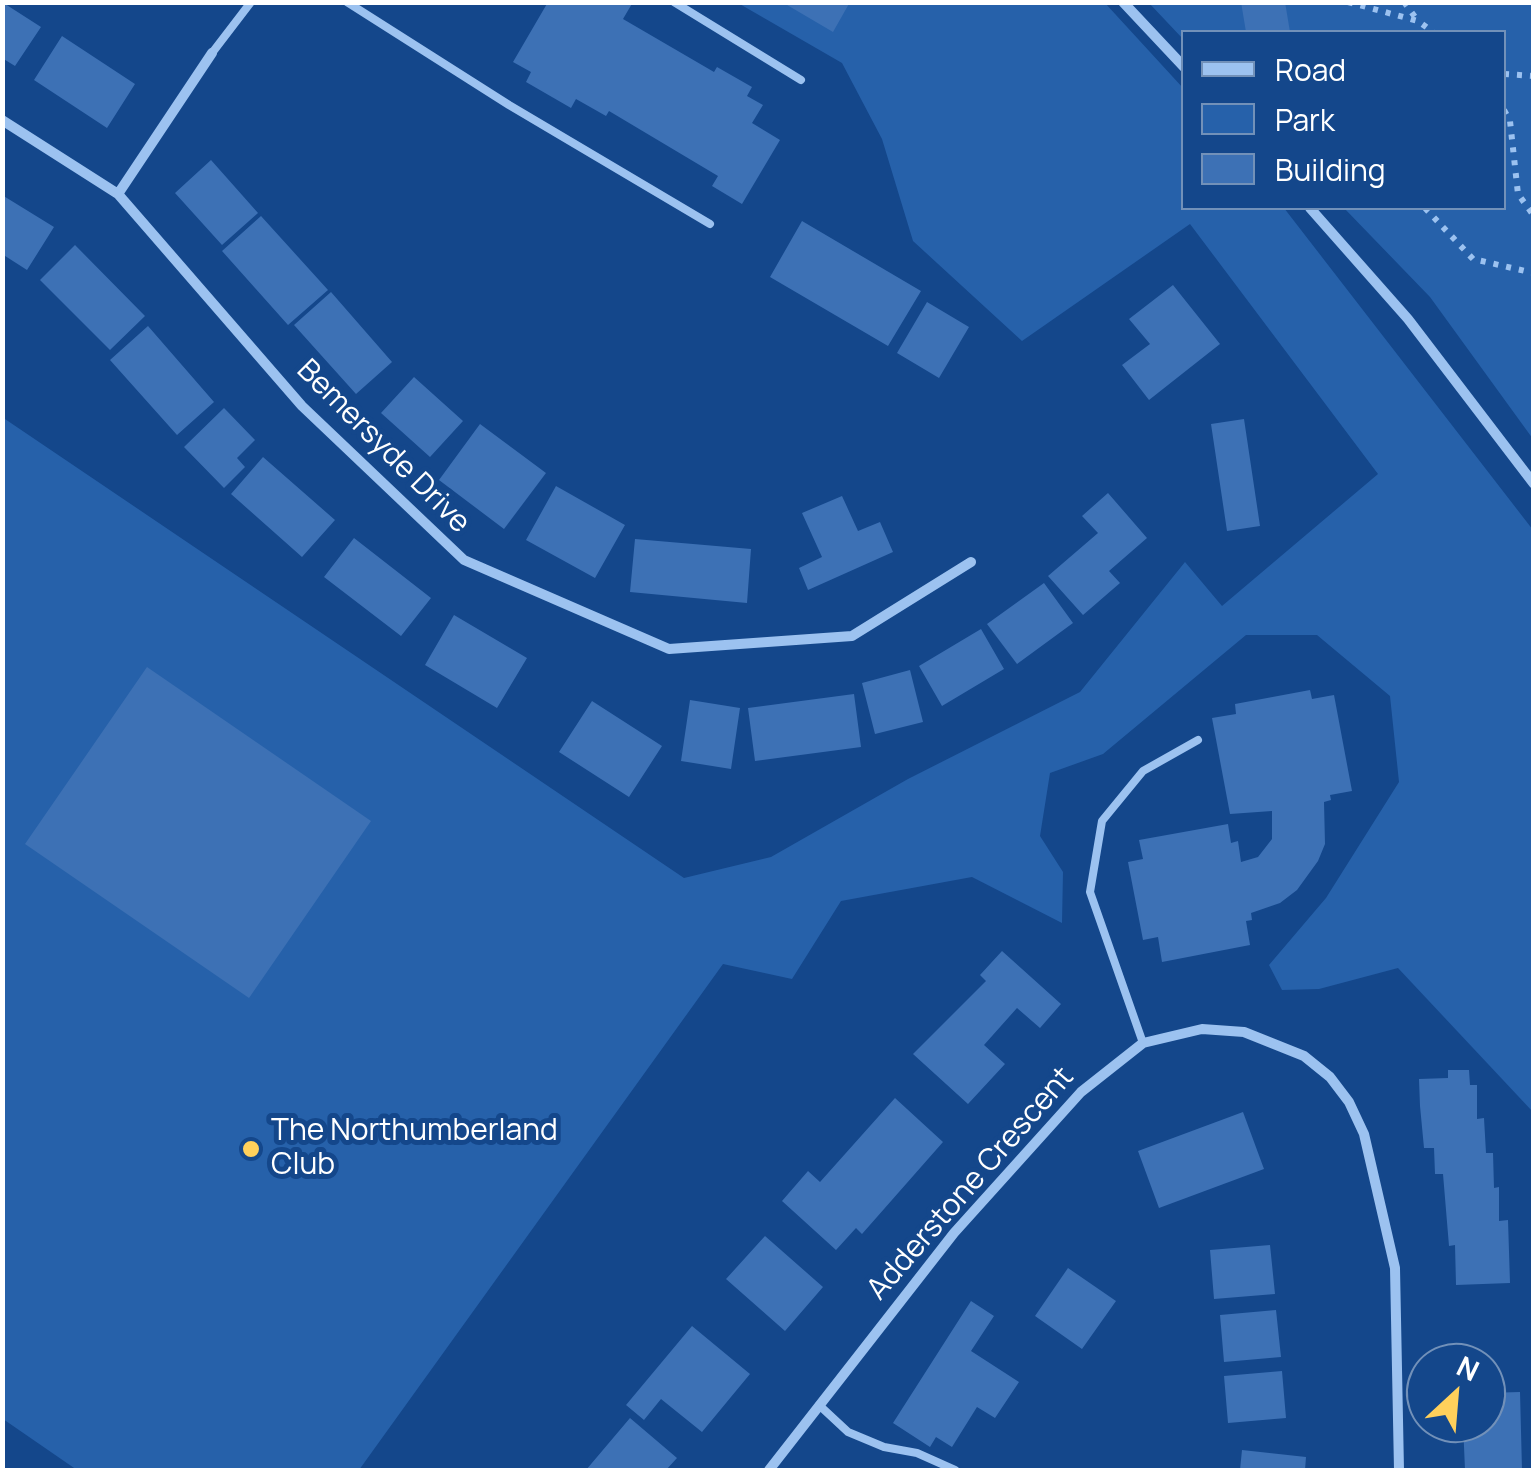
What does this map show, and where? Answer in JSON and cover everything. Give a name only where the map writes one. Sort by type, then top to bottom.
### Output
[{"type":"street","points":[[1123,2],[1181,64]]},
{"type":"street","points":[[118,194],[212,52]]},
{"type":"street","name":"Bemersyde Drive","points":[[2,120],[118,194],[302,406],[464,560],[669,649],[852,636],[971,562]]},
{"type":"street","points":[[1312,210],[1408,319],[1534,484]]},
{"type":"street","name":"Adderstone Crescent","points":[[769,1470],[1020,1155],[1101,1074],[1143,1042],[1202,1029],[1244,1032],[1304,1056],[1330,1077],[1349,1102],[1378,1180],[1395,1268],[1399,1470]]},
{"type":"lane","points":[[212,52],[251,2]]},
{"type":"lane","points":[[347,2],[509,105],[710,224]]},
{"type":"lane","points":[[674,2],[801,80]]},
{"type":"lane","points":[[1143,1042],[1090,892],[1102,820],[1144,771],[1198,740]]},
{"type":"lane","points":[[820,1405],[848,1432],[884,1447],[917,1453],[954,1470]]},
{"type":"path","points":[[1348,2],[1418,20]]},
{"type":"path","points":[[1404,2],[1430,30]]},
{"type":"path","points":[[1506,74],[1534,76]]},
{"type":"path","points":[[1506,114],[1518,194],[1534,216]]},
{"type":"path","points":[[1428,210],[1473,259],[1534,274]]},
{"type":"green space","points":[[738,3],[1105,3],[1181,86],[1181,210],[1286,210],[1533,530],[1533,1112],[1398,968],[1319,989],[1282,990],[1269,965],[1326,898],[1399,782],[1390,696],[1317,635],[1246,635],[1103,754],[1050,773],[1040,836],[1063,872],[1062,923],[972,877],[841,901],[792,979],[723,964],[359,1470],[77,1470],[3,1419],[2,417],[684,878],[771,857],[908,779],[1080,692],[1185,562],[1222,606],[1378,474],[1190,224],[1022,341],[913,241],[882,139],[842,63]]},
{"type":"green space","points":[[1149,3],[1533,3],[1533,439],[1430,297],[1346,210],[1506,210],[1506,30],[1181,30],[1181,37]]},
{"type":"building","points":[[2,2],[41,27],[15,66],[2,58]]},
{"type":"building","points":[[548,2],[633,2],[623,19],[714,72],[717,67],[752,87],[747,96],[763,105],[752,123],[780,140],[742,204],[712,186],[718,176],[609,111],[606,116],[576,99],[571,108],[526,82],[531,72],[513,62]]},
{"type":"building","points":[[782,2],[850,2],[833,32]]},
{"type":"building","points":[[1241,2],[1285,2],[1290,30],[1246,30]]},
{"type":"building","points":[[62,36],[135,84],[107,128],[34,80]]},
{"type":"building","points":[[211,160],[258,213],[222,245],[175,193]]},
{"type":"building","points":[[2,195],[54,227],[27,270],[2,254]]},
{"type":"building","points":[[261,216],[328,290],[288,325],[222,251]]},
{"type":"building","points":[[802,221],[921,291],[888,346],[770,277]]},
{"type":"building","points":[[75,245],[145,316],[110,350],[40,280]]},
{"type":"building","points":[[1173,285],[1220,344],[1149,400],[1122,365],[1150,344],[1129,319]]},
{"type":"building","points":[[331,292],[392,362],[356,394],[294,325]]},
{"type":"building","points":[[927,302],[969,327],[939,378],[897,353]]},
{"type":"building","points":[[148,326],[214,402],[177,435],[110,360]]},
{"type":"building","points":[[414,377],[463,421],[430,457],[381,413]]},
{"type":"building","points":[[224,408],[255,440],[237,458],[245,467],[224,488],[184,447]]},
{"type":"building","points":[[1244,419],[1260,526],[1227,531],[1211,424]]},
{"type":"building","points":[[480,424],[546,473],[504,529],[439,480]]},
{"type":"building","points":[[263,457],[335,520],[302,557],[231,494]]},
{"type":"building","points":[[556,486],[625,525],[595,578],[526,540]]},
{"type":"building","points":[[1108,493],[1147,538],[1109,571],[1120,583],[1083,615],[1048,576],[1098,533],[1082,516]]},
{"type":"building","points":[[842,496],[858,531],[880,522],[893,552],[808,590],[799,568],[822,557],[802,513]]},
{"type":"building","points":[[354,538],[431,598],[401,636],[324,577]]},
{"type":"building","points":[[635,539],[751,549],[747,603],[630,592]]},
{"type":"building","points":[[1044,583],[1073,623],[1017,664],[987,624]]},
{"type":"building","points":[[454,615],[527,658],[497,708],[425,665]]},
{"type":"building","points":[[981,629],[1004,669],[942,706],[919,666]]},
{"type":"building","points":[[147,667],[371,821],[249,998],[25,844]]},
{"type":"building","points":[[910,670],[923,722],[875,734],[862,683]]},
{"type":"building","points":[[1310,690],[1312,699],[1334,695],[1352,791],[1330,795],[1331,800],[1324,802],[1325,844],[1318,861],[1297,890],[1280,903],[1251,913],[1252,920],[1246,921],[1250,945],[1162,962],[1158,937],[1143,940],[1128,862],[1143,859],[1139,840],[1228,824],[1231,843],[1238,841],[1241,862],[1258,857],[1272,839],[1272,811],[1230,814],[1212,718],[1236,714],[1235,704]]},
{"type":"building","points":[[854,694],[861,747],[755,761],[748,708]]},
{"type":"building","points":[[690,700],[740,708],[731,769],[681,761]]},
{"type":"building","points":[[592,701],[662,746],[629,797],[559,752]]},
{"type":"building","points":[[1002,951],[1061,1004],[1040,1028],[1017,1008],[984,1045],[1005,1064],[968,1104],[913,1054],[986,981],[980,975]]},
{"type":"building","points":[[1448,1070],[1469,1070],[1470,1085],[1477,1085],[1477,1119],[1484,1118],[1486,1153],[1493,1153],[1494,1188],[1499,1187],[1499,1221],[1508,1220],[1510,1283],[1456,1285],[1455,1245],[1449,1246],[1443,1174],[1435,1174],[1434,1148],[1424,1148],[1420,1106],[1419,1079],[1448,1078]]},
{"type":"building","points":[[895,1098],[943,1142],[862,1234],[856,1228],[836,1250],[782,1201],[808,1171],[820,1182]]},
{"type":"building","points":[[1243,1112],[1264,1169],[1159,1208],[1138,1151]]},
{"type":"building","points":[[765,1236],[823,1287],[785,1331],[726,1279]]},
{"type":"building","points":[[1270,1245],[1275,1294],[1214,1299],[1210,1250]]},
{"type":"building","points":[[1068,1268],[1116,1301],[1082,1349],[1035,1316]]},
{"type":"building","points":[[971,1301],[994,1316],[971,1351],[1019,1382],[995,1418],[977,1407],[952,1447],[936,1437],[930,1447],[893,1423]]},
{"type":"building","points":[[1276,1310],[1281,1357],[1224,1362],[1220,1315]]},
{"type":"building","points":[[692,1326],[750,1374],[702,1432],[661,1399],[644,1420],[626,1405]]},
{"type":"building","points":[[1282,1371],[1286,1418],[1228,1423],[1224,1376]]},
{"type":"building","points":[[1506,1392],[1520,1392],[1522,1470],[1465,1470],[1464,1443],[1506,1443]]},
{"type":"building","points":[[630,1418],[677,1458],[666,1470],[586,1470]]},
{"type":"building","points":[[1242,1450],[1306,1457],[1305,1470],[1240,1470]]},
{"type":"place","name":"The Northumberland Club","points":[[251,1149]]}]
